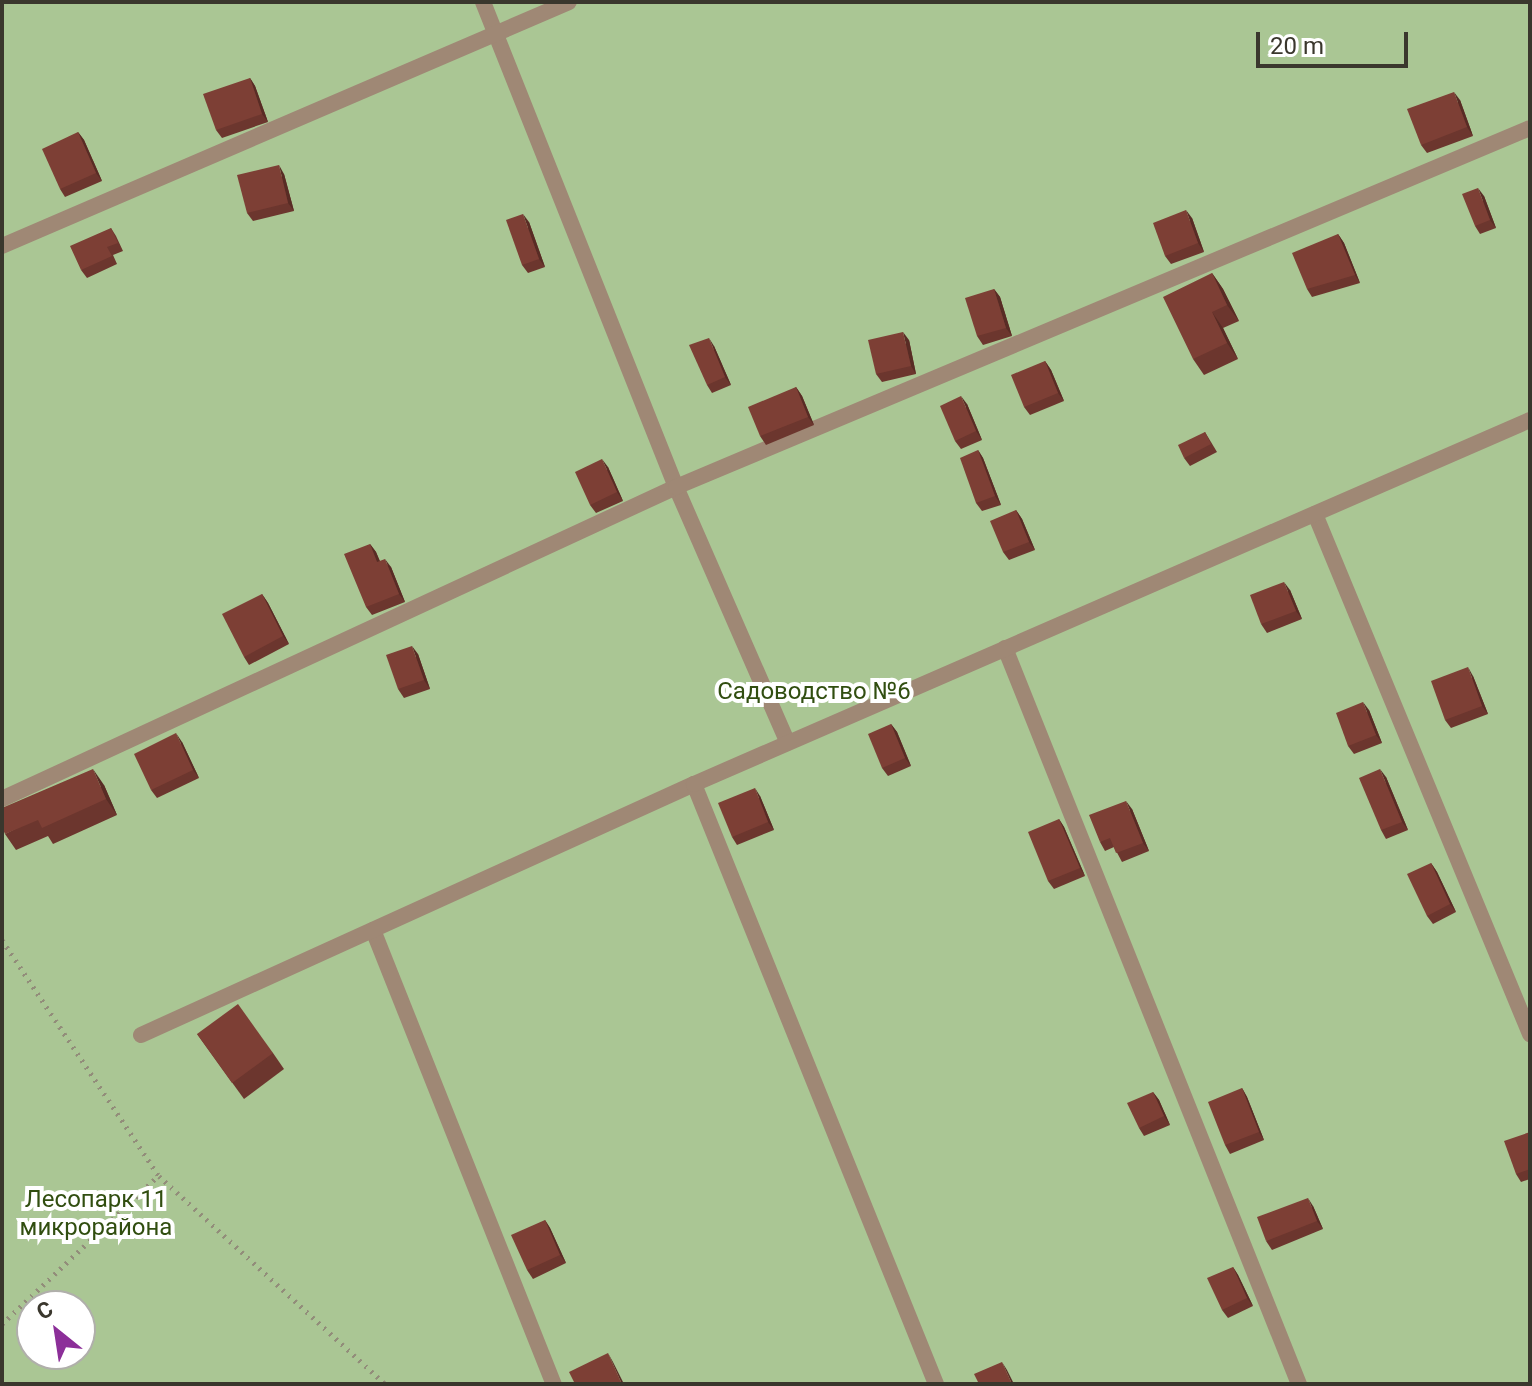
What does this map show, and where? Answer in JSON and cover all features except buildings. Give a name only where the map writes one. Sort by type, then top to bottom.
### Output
[{"type":"lane","points":[[483,2],[676,487],[788,743]]},
{"type":"lane","points":[[2,246],[569,2]]},
{"type":"lane","points":[[2,799],[676,487],[1530,128]]},
{"type":"lane","points":[[141,1035],[694,784],[1530,420]]},
{"type":"lane","points":[[1315,514],[1530,1034]]},
{"type":"lane","points":[[1005,648],[1299,1384]]},
{"type":"lane","points":[[694,784],[936,1384]]},
{"type":"lane","points":[[373,930],[554,1384]]},
{"type":"path","points":[[2,940],[159,1176],[385,1384]]},
{"type":"path","points":[[2,1324],[159,1176]]},
{"type":"green space","name":"Садоводство №6","points":[[2,2],[1530,2],[1530,1384],[2,1384]]},
{"type":"park label","name":"Лесопарк 11 микрорайона","points":[[96,1214]]}]
